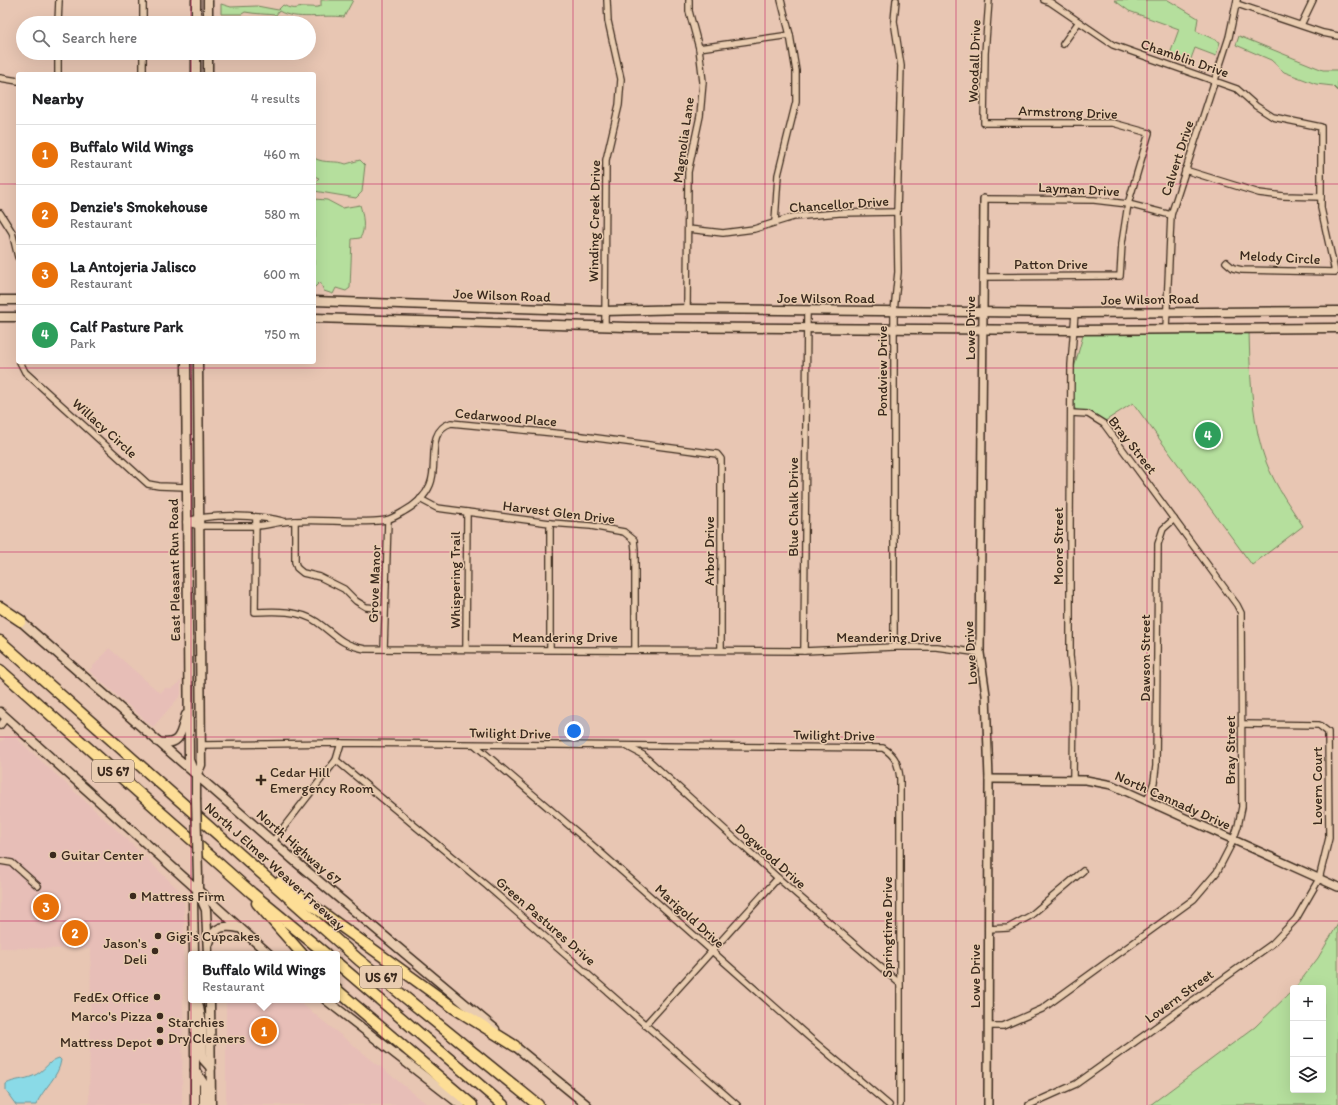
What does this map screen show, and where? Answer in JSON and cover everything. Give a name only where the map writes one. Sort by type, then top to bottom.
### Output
[{"type":"highway","points":[[0,607],[21,621]]},
{"type":"highway","name":"North J Elmer Weaver Freeway","points":[[0,640],[360,960],[538,1105]]},
{"type":"highway","name":"US 67","points":[[0,670],[227,871],[322,951]]},
{"type":"highway","points":[[229,844],[454,1008],[515,1046]]},
{"type":"highway","points":[[227,871],[299,951]]},
{"type":"highway","name":"US 67","points":[[340,966],[503,1105]]},
{"type":"highway","points":[[340,993],[472,1105]]},
{"type":"main road","points":[[196,0],[196,16]]},
{"type":"main road","points":[[208,0],[208,16]]},
{"type":"main road","points":[[196,60],[196,72]]},
{"type":"main road","points":[[208,60],[208,72]]},
{"type":"main road","points":[[0,300],[16,300]]},
{"type":"main road","name":"Joe Wilson Road","points":[[316,301],[604,311],[687,309],[807,312],[894,311],[984,313],[1338,311]]},
{"type":"main road","points":[[0,317],[16,317]]},
{"type":"main road","name":"Joe Wilson Road","points":[[316,318],[605,326],[983,330],[1338,328]]},
{"type":"main road","name":"East Pleasant Run Road","points":[[186,364],[189,760],[196,776],[198,891],[206,910],[208,951]]},
{"type":"main road","name":"East Pleasant Run Road","points":[[196,776],[201,765],[198,526],[198,364]]},
{"type":"main road","name":"North Highway 67","points":[[0,603],[196,776],[515,1046],[587,1105]]},
{"type":"main road","points":[[158,742],[167,744],[174,743],[179,737],[188,707]]},
{"type":"main road","points":[[0,712],[266,951]]},
{"type":"main road","name":"East Pleasant Run Road","points":[[194,951],[193,901],[198,891]]},
{"type":"main road","points":[[208,951],[211,935],[216,929],[223,926],[239,928]]},
{"type":"main road","points":[[195,1003],[195,1105]]},
{"type":"main road","points":[[199,1003],[202,1023],[203,1059],[211,1068]]},
{"type":"main road","points":[[210,1003],[211,1105]]},
{"type":"main road","points":[[330,1003],[461,1105]]},
{"type":"main road","points":[[195,1070],[204,1084],[204,1105]]},
{"type":"street","points":[[58,0],[58,16]]},
{"type":"street","points":[[143,0],[143,16]]},
{"type":"street","name":"Winding Creek Drive","points":[[605,326],[606,160],[619,105],[620,79],[608,21],[607,0]]},
{"type":"street","name":"Magnolia Lane","points":[[687,309],[688,172],[700,116],[703,82],[699,48],[689,11],[689,0]]},
{"type":"street","points":[[775,222],[778,176],[796,102],[796,70],[790,35],[781,0]]},
{"type":"street","name":"Pondview Drive","points":[[894,647],[894,311],[898,272],[897,212],[902,66],[894,21],[896,0]]},
{"type":"street","name":"Woodall Drive","points":[[984,123],[985,53],[989,0]]},
{"type":"street","name":"Chamblin Drive","points":[[1044,0],[1050,2],[1078,23],[1113,45],[1237,89],[1256,106],[1273,117],[1321,127],[1321,197]]},
{"type":"street","points":[[1301,25],[1313,0]]},
{"type":"street","points":[[1237,2],[1323,33],[1338,36]]},
{"type":"street","name":"Calvert Drive","points":[[1166,329],[1171,215],[1229,37],[1237,2]]},
{"type":"street","points":[[1063,44],[1078,23]]},
{"type":"street","points":[[699,48],[790,35]]},
{"type":"street","points":[[58,60],[58,72]]},
{"type":"street","points":[[143,60],[143,72]]},
{"type":"street","points":[[0,78],[16,81]]},
{"type":"street","name":"Armstrong Drive","points":[[984,123],[1113,123],[1149,133],[1128,204]]},
{"type":"street","points":[[1185,170],[1259,193],[1283,196],[1321,197]]},
{"type":"street","name":"Melody Circle","points":[[1226,262],[1233,268],[1242,270],[1335,272],[1322,221],[1321,197]]},
{"type":"street","name":"Layman Drive","points":[[984,199],[1053,199],[1128,204],[1171,215]]},
{"type":"street","name":"Lowe Drive","points":[[984,199],[980,653],[986,695],[989,779],[988,1105]]},
{"type":"street","name":"Patton Drive","points":[[984,277],[1120,276],[1122,242],[1128,204]]},
{"type":"street","name":"Chancellor Drive","points":[[688,229],[723,233],[754,230],[793,217],[823,214],[897,212]]},
{"type":"street","points":[[0,213],[12,232],[16,249]]},
{"type":"street","name":"Blue Chalk Drive","points":[[804,651],[807,312]]},
{"type":"street","name":"Moore Street","points":[[1073,779],[1074,686],[1070,656],[1071,365],[1075,330],[1075,313]]},
{"type":"street","name":"Willacy Circle","points":[[21,364],[25,372],[148,484],[159,486],[186,486]]},
{"type":"street","name":"Bray Street","points":[[988,1026],[1003,1026],[1042,1010],[1194,899],[1217,872],[1233,841],[1242,807],[1241,613],[1217,576],[1104,424],[1088,414],[1071,413]]},
{"type":"street","name":"Cedarwood Place","points":[[186,522],[198,526],[265,526],[295,521],[388,520],[403,512],[420,499],[426,491],[432,479],[435,465],[435,437],[442,428],[451,423],[574,435],[717,454]]},
{"type":"street","name":"Arbor Drive","points":[[717,454],[721,459],[721,650]]},
{"type":"street","name":"Harvest Glen Drive","points":[[420,499],[437,508],[550,523],[591,526],[624,532],[634,540],[635,649]]},
{"type":"street","name":"Whispering Trail","points":[[466,649],[467,512]]},
{"type":"street","points":[[186,522],[199,517]]},
{"type":"street","name":"Cedarwood Place","points":[[199,517],[264,517],[282,522]]},
{"type":"street","name":"Meandering Drive","points":[[256,517],[254,612],[287,612],[302,615],[317,622],[342,643],[365,649],[635,649],[804,651],[894,647],[936,648],[980,653]]},
{"type":"street","name":"Dawson Street","points":[[1147,801],[1154,782],[1156,766],[1158,544],[1163,529],[1174,519]]},
{"type":"street","name":"Grove Manor","points":[[384,649],[388,520]]},
{"type":"street","points":[[295,521],[295,562],[297,568],[303,574],[320,577],[344,589],[356,601],[366,607],[385,609]]},
{"type":"street","points":[[550,523],[550,649]]},
{"type":"street","points":[[0,726],[6,718]]},
{"type":"street","name":"Lovern Court","points":[[1242,724],[1319,726],[1328,732],[1329,838],[1319,878]]},
{"type":"street","points":[[273,841],[336,760],[341,743]]},
{"type":"street","name":"Twilight Drive","points":[[201,745],[341,743],[628,747],[883,748],[890,752]]},
{"type":"street","name":"Marigold Drive","points":[[475,745],[599,851],[711,952],[889,1105]]},
{"type":"street","name":"Dogwood Drive","points":[[628,747],[642,755],[778,878],[899,983]]},
{"type":"street","name":"Springtime Drive","points":[[890,752],[896,758],[900,778],[900,1105]]},
{"type":"street","name":"Green Pastures Drive","points":[[336,760],[488,886],[737,1105]]},
{"type":"street","name":"North Cannady Drive","points":[[989,779],[1073,779],[1112,785],[1233,841],[1338,887]]},
{"type":"street","points":[[0,861],[12,863],[38,886]]},
{"type":"street","points":[[988,929],[1008,928],[1030,916],[1083,871]]},
{"type":"street","points":[[645,1025],[778,878]]},
{"type":"street","name":"Lovern Street","points":[[1029,1105],[1076,1084],[1272,944],[1296,919],[1319,878]]},
{"type":"shaded area","points":[[109,648],[160,693],[165,688],[172,688],[181,681],[181,695],[153,727],[89,671]]},
{"type":"shaded area","points":[[5,737],[15,737],[122,835],[180,891],[184,898],[182,1105],[89,1105],[91,949],[0,948],[0,742]]},
{"type":"shaded area","points":[[226,1003],[301,1003],[428,1105],[226,1105]]},
{"type":"green space","points":[[321,0],[353,0],[344,17],[293,16],[279,11],[276,15],[245,12],[242,14],[221,14],[221,4],[231,7],[257,6],[278,10],[283,5],[291,8],[321,6]]},
{"type":"green space","points":[[1114,0],[1168,0],[1198,18],[1196,31],[1220,42],[1216,56],[1195,48],[1189,64],[1169,57],[1179,29],[1129,11]]},
{"type":"green space","points":[[1239,36],[1323,70],[1338,70],[1338,91],[1333,86],[1316,84],[1284,72],[1271,60],[1236,45]]},
{"type":"green space","points":[[316,159],[346,164],[360,160],[365,165],[362,192],[356,198],[316,191],[316,181],[319,178],[316,177]]},
{"type":"green space","points":[[316,199],[327,200],[342,208],[360,205],[363,217],[363,231],[360,238],[352,239],[350,288],[346,291],[336,288],[333,294],[324,291],[320,282],[316,286]]},
{"type":"green space","points":[[1249,331],[1253,406],[1258,436],[1265,460],[1274,480],[1303,526],[1252,565],[1133,403],[1105,421],[1088,412],[1076,410],[1073,406],[1074,368],[1084,332]]},
{"type":"green space","points":[[1338,924],[1338,1105],[1150,1105],[1255,1027],[1290,993],[1290,1093],[1326,1093],[1326,985],[1297,985],[1318,958]]},
{"type":"water","points":[[59,1058],[61,1060],[60,1066],[36,1105],[16,1105],[6,1091],[6,1084],[37,1074],[55,1059]]},
{"type":"place","name":"Calf Pasture Park","points":[[1208,435]]},
{"type":"place","name":"Cedar Hill Emergency Room","points":[[261,780]]},
{"type":"place","name":"Guitar Center","points":[[53,855]]},
{"type":"place","name":"Mattress Firm","points":[[133,896]]},
{"type":"place","name":"La Antojeria Jalisco","points":[[46,907]]},
{"type":"place","name":"Denzie's Smokehouse","points":[[75,933]]},
{"type":"place","name":"Gigi's Cupcakes","points":[[158,936]]},
{"type":"place","name":"Jason's Deli","points":[[155,951]]},
{"type":"place","name":"FedEx Office","points":[[157,997]]},
{"type":"place","name":"Marco's Pizza","points":[[160,1016]]},
{"type":"place","name":"Starchies Dry Cleaners","points":[[160,1030]]},
{"type":"place","name":"Buffalo Wild Wings","points":[[264,1031]]},
{"type":"place","name":"Mattress Depot","points":[[160,1042]]}]
